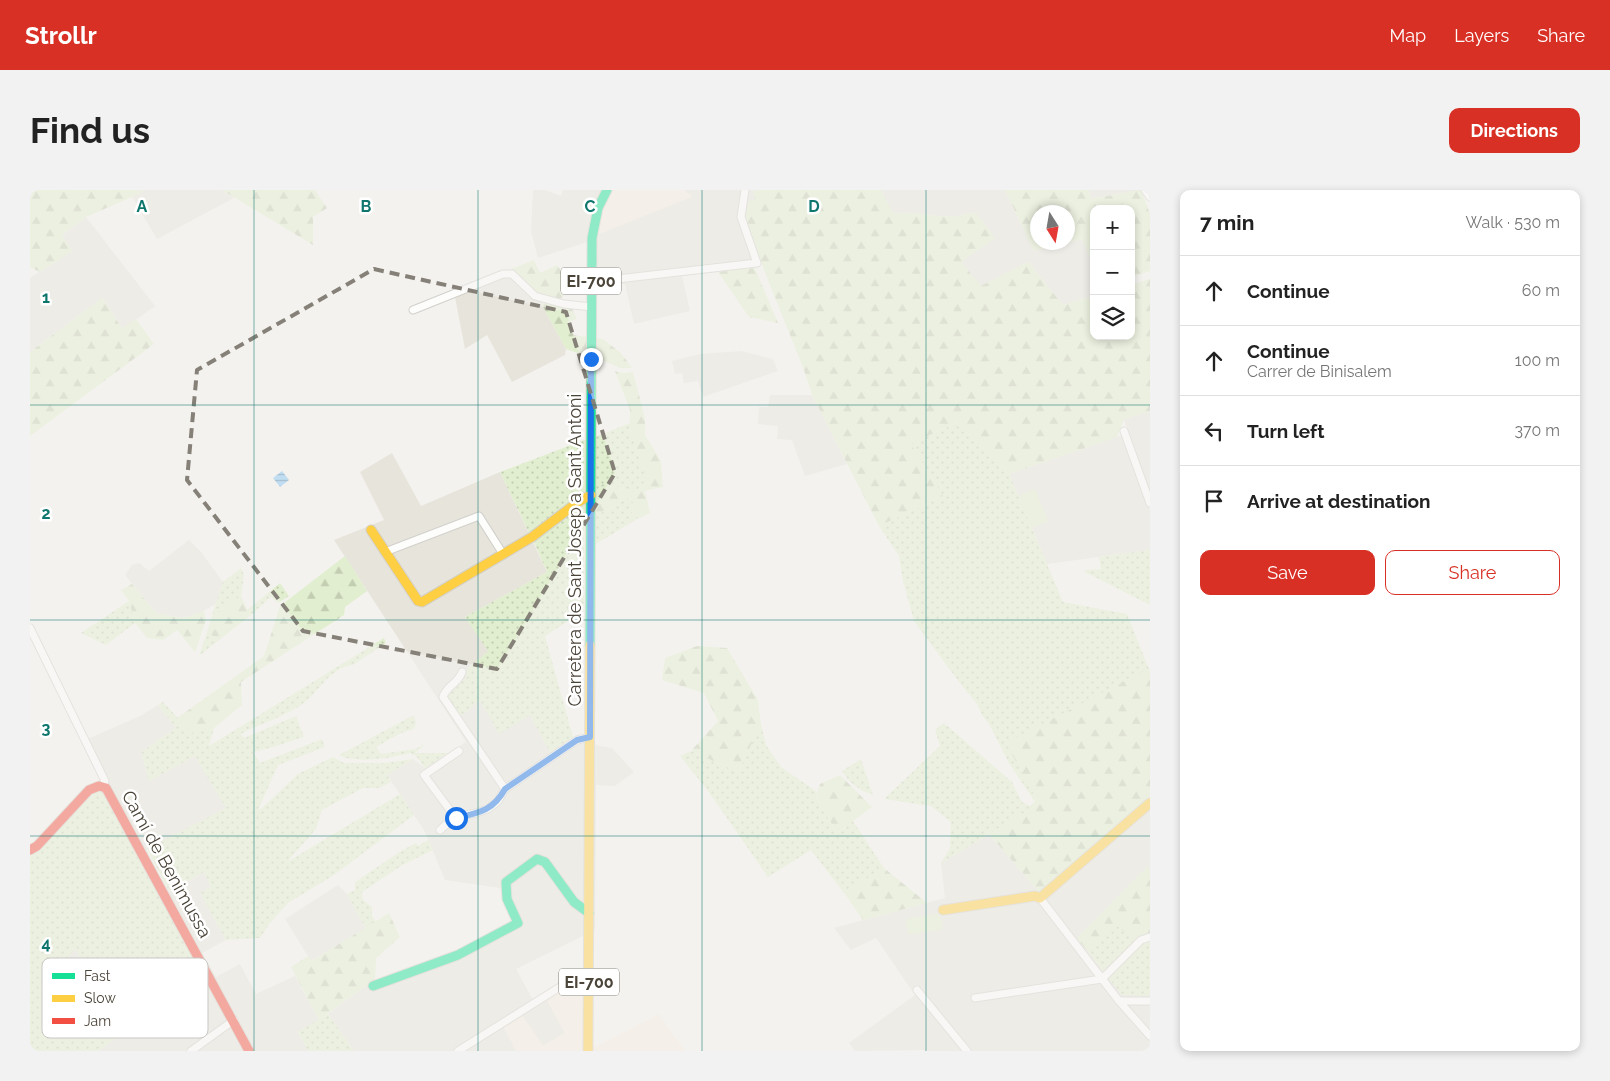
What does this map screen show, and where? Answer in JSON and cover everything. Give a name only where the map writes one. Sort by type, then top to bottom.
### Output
[{"type":"street","name":"Carretera de Sant Josep a Sant Antoni","points":[[589,913],[591,282],[594,222],[598,208],[607,190]]},
{"type":"street","points":[[591,282],[757,263],[741,217],[745,190]]},
{"type":"street","points":[[1146,190],[1150,198]]},
{"type":"street","points":[[413,310],[503,274],[512,274],[535,296],[564,304],[592,307]]},
{"type":"street","points":[[1124,431],[1150,503]]},
{"type":"street","points":[[371,530],[418,601],[422,602],[532,537],[578,502],[591,495]]},
{"type":"street","points":[[385,552],[479,516],[503,554]]},
{"type":"street","points":[[30,628],[105,781],[103,786]]},
{"type":"street","points":[[462,672],[460,678],[444,691],[443,697],[505,789]]},
{"type":"street","points":[[440,830],[456,818],[488,809],[498,801],[505,789],[577,740],[590,737]]},
{"type":"street","points":[[456,818],[424,775],[460,751]]},
{"type":"street","name":"Camí de Benimussa","points":[[30,850],[37,846],[89,790],[103,786],[108,791],[200,958]]},
{"type":"street","points":[[1040,898],[1150,804]]},
{"type":"street","points":[[373,986],[458,955],[513,928],[518,924],[507,899],[506,882],[526,865],[537,859],[545,862],[574,902],[589,913]]},
{"type":"street","points":[[943,910],[1035,896],[1040,898],[1119,1001],[1150,1036]]},
{"type":"street","name":"EI-700","points":[[588,1051],[589,913]]},
{"type":"street","points":[[975,998],[1102,979],[1141,940],[1150,937]]},
{"type":"street","points":[[458,1051],[579,975],[589,971]]},
{"type":"street","name":"Camí de Benimussa","points":[[208,973],[250,1051]]},
{"type":"street","points":[[917,990],[967,1051]]},
{"type":"street","points":[[1119,1001],[1150,1001]]},
{"type":"street","points":[[191,1051],[234,1020]]},
{"type":"highlighted area","points":[[374,269],[566,312],[615,473],[497,669],[303,631],[187,480],[197,370]]},
{"type":"shaded area","points":[[145,190],[222,190],[234,198],[157,239],[132,197]]},
{"type":"shaded area","points":[[533,190],[545,190],[561,196],[563,190],[611,190],[692,197],[684,190],[753,190],[756,200],[744,220],[761,263],[754,266],[718,272],[682,276],[690,311],[634,324],[625,284],[587,288],[587,242],[538,258],[531,231]]},
{"type":"shaded area","points":[[611,190],[684,190],[692,197],[597,235],[600,211]]},
{"type":"shaded area","points":[[881,190],[1005,190],[1030,243],[1030,250],[1075,250],[1075,241],[1083,239],[1090,257],[1090,297],[1063,305],[1028,262],[981,287],[961,262],[975,212],[953,217],[891,212]]},
{"type":"shaded area","points":[[1089,190],[1142,190],[1091,199]]},
{"type":"shaded area","points":[[86,217],[155,306],[123,329],[102,298],[30,352],[30,278],[72,251],[61,236]]},
{"type":"shaded area","points":[[511,269],[539,297],[566,349],[565,355],[512,382],[487,335],[465,349],[454,292]]},
{"type":"shaded area","points":[[741,351],[773,359],[778,371],[703,397],[698,381],[684,383],[682,373],[675,374],[672,361],[700,354]]},
{"type":"shaded area","points":[[770,395],[812,395],[847,464],[805,476],[792,440],[777,439],[778,426],[758,424],[759,407],[768,407]]},
{"type":"shaded area","points":[[1150,411],[1150,550],[1047,564],[1009,474],[1128,433],[1124,419]]},
{"type":"shaded area","points":[[392,453],[421,506],[500,472],[547,572],[465,617],[489,651],[465,671],[467,677],[446,694],[480,700],[530,714],[550,752],[573,737],[595,745],[612,748],[634,772],[615,786],[596,785],[595,930],[516,969],[534,1002],[547,1000],[565,1033],[543,1046],[504,1027],[516,1051],[354,1051],[328,1014],[364,987],[455,954],[512,924],[500,888],[445,880],[424,830],[387,775],[413,759],[425,768],[466,742],[334,540],[384,520],[360,472]]},
{"type":"shaded area","points":[[189,540],[201,552],[223,582],[217,603],[202,612],[183,618],[156,613],[125,575],[132,565],[139,563],[149,571]]},
{"type":"shaded area","points":[[158,705],[176,728],[141,752],[149,781],[195,756],[227,808],[136,855],[102,792],[99,774],[83,741],[140,716]]},
{"type":"shaded area","points":[[1150,796],[1150,1051],[855,1051],[849,1043],[915,995],[876,938],[851,950],[834,928],[945,898],[941,863],[989,834],[1040,893]]},
{"type":"shaded area","points":[[204,872],[211,887],[200,893],[226,940],[202,953],[205,958],[192,958],[159,897]]},
{"type":"shaded area","points":[[338,885],[347,894],[366,929],[311,961],[285,919]]},
{"type":"shaded area","points":[[75,948],[81,958],[67,958]]},
{"type":"shaded area","points":[[208,963],[216,977],[240,964],[256,994],[295,976],[319,1020],[298,1032],[308,1051],[98,1051],[115,1038],[208,1038]]},
{"type":"shaded area","points":[[585,976],[584,1048],[593,1048],[659,1014],[685,1051],[516,1051],[504,1027],[522,1015],[543,1046],[565,1033],[547,1000]]},
{"type":"green space","points":[[30,190],[145,190],[86,217],[62,235],[72,251],[40,272],[30,267]]},
{"type":"green space","points":[[222,190],[315,190],[327,208],[313,217],[313,245]]},
{"type":"green space","points":[[753,190],[881,190],[892,212],[953,217],[975,212],[995,238],[961,262],[981,286],[1028,262],[1063,305],[1090,297],[1090,340],[1135,340],[1135,284],[1150,279],[1150,411],[1124,419],[1117,437],[1009,474],[957,422],[911,444],[943,496],[879,526],[812,395],[804,370],[744,220],[749,201],[755,200]]},
{"type":"green space","points":[[1005,190],[1089,190],[1091,199],[1141,190],[1150,214],[1150,271],[1135,276],[1135,205],[1090,205],[1090,258],[1082,239],[1075,241],[1075,205],[1030,205],[1030,243]]},
{"type":"green space","points":[[534,260],[540,273],[557,265],[573,287],[558,301],[539,297],[511,269]]},
{"type":"green space","points":[[754,266],[778,323],[749,317],[718,272]]},
{"type":"green space","points":[[102,298],[122,328],[136,319],[154,344],[30,436],[30,352]]},
{"type":"green space","points":[[541,303],[572,308],[577,319],[567,322],[574,335],[587,337],[587,355],[566,349]]},
{"type":"green space","points":[[595,338],[603,339],[621,353],[632,368],[620,368],[598,358],[595,355]]},
{"type":"green space","points":[[615,371],[623,373],[633,372],[645,418],[645,435],[661,461],[663,487],[645,491],[650,513],[639,518],[632,514],[633,499],[622,497],[619,504],[596,515],[596,491],[604,483],[636,493],[647,479],[630,430],[630,410]]},
{"type":"green space","points":[[958,422],[1009,474],[1063,602],[1127,614],[1149,669],[1007,743],[1039,804],[941,863],[950,848],[951,822],[931,806],[884,799],[940,746],[935,730],[944,723],[1012,782],[1022,802],[1030,806],[1035,802],[1009,763],[977,704],[914,621],[903,581],[899,556],[879,526],[943,496],[910,444]]},
{"type":"green space","points":[[630,423],[630,430],[647,479],[636,493],[604,483],[596,491],[595,437]]},
{"type":"green space","points":[[587,439],[587,491],[530,535],[500,472]]},
{"type":"green space","points":[[1035,489],[1048,521],[1032,528],[1019,495]]},
{"type":"green space","points":[[622,497],[633,499],[632,514],[639,518],[596,544],[596,515],[619,504]]},
{"type":"green space","points":[[585,502],[584,611],[545,636],[573,737],[550,752],[530,715],[499,734],[480,700],[460,717],[446,694],[467,677],[465,671],[488,651],[465,617],[547,572],[533,540]]},
{"type":"green space","points":[[1150,550],[1150,605],[1085,572],[1085,570],[1101,569],[1099,557]]},
{"type":"green space","points":[[345,556],[367,591],[345,607],[344,615],[241,682],[242,705],[214,728],[191,733],[177,718],[264,656],[280,606]]},
{"type":"green space","points":[[241,568],[244,575],[241,596],[212,615],[223,582]]},
{"type":"green space","points":[[280,583],[289,596],[278,603],[271,597],[250,616],[247,610]]},
{"type":"green space","points":[[132,584],[156,613],[183,618],[204,611],[206,620],[195,652],[177,630],[163,640],[147,638],[135,623],[129,601],[121,590]]},
{"type":"green space","points":[[241,596],[250,616],[219,640],[207,632],[212,615]]},
{"type":"green space","points":[[129,601],[135,623],[106,645],[81,633]]},
{"type":"green space","points":[[207,632],[219,640],[199,656]]},
{"type":"green space","points":[[384,638],[386,643],[353,665],[337,670],[298,707],[241,734],[244,738],[296,716],[304,737],[253,752],[260,763],[322,739],[325,747],[278,765],[258,810],[298,774],[333,757],[344,763],[385,763],[413,759],[387,775],[391,782],[379,788],[363,788],[322,810],[316,829],[287,862],[400,794],[414,815],[334,875],[288,903],[270,923],[260,938],[226,940],[200,893],[211,887],[204,872],[169,891],[147,849],[226,808],[195,756],[149,781],[141,752],[176,728],[158,705],[163,702],[191,732],[214,728],[209,746]]},
{"type":"green space","points":[[697,646],[727,648],[758,700],[761,724],[738,772],[691,751],[718,721],[704,693],[662,680],[665,658]]},
{"type":"green space","points":[[1150,668],[1150,796],[1040,893],[989,834],[1039,804],[1006,743]]},
{"type":"green space","points":[[414,715],[416,723],[414,729],[401,733],[376,747],[381,754],[415,749],[426,744],[415,753],[449,753],[425,768],[416,756],[410,753],[394,757],[363,760],[345,758],[339,755]]},
{"type":"green space","points":[[761,724],[766,745],[781,767],[817,792],[816,797],[837,833],[853,821],[884,868],[844,893],[811,850],[768,877],[708,791],[680,756],[691,751],[738,772]]},
{"type":"green space","points":[[861,759],[873,795],[855,786],[842,771]]},
{"type":"green space","points":[[840,775],[872,807],[837,833],[816,796],[820,784]]},
{"type":"green space","points":[[102,792],[193,958],[81,958],[75,949],[67,958],[42,958],[42,1038],[116,1038],[98,1051],[30,1051],[30,856],[94,793]]},
{"type":"green space","points":[[428,840],[433,850],[401,866],[362,892],[363,900],[372,907],[372,916],[376,922],[366,929],[347,894],[355,890],[355,882],[401,851],[416,843],[418,846]]},
{"type":"green space","points":[[1148,866],[1150,868],[1150,933],[1135,941],[1118,926],[1089,953],[1077,938]]},
{"type":"green space","points":[[884,868],[927,903],[863,920],[844,893]]},
{"type":"green space","points":[[389,913],[400,937],[376,958],[375,983],[364,987],[319,1020],[291,967],[308,956],[312,961]]},
{"type":"green space","points":[[940,914],[943,929],[909,934],[906,919]]},
{"type":"green space","points":[[1118,926],[1135,941],[1103,971],[1089,953]]},
{"type":"green space","points":[[1150,940],[1150,996],[1122,995],[1108,977],[1143,943]]},
{"type":"green space","points":[[328,1014],[354,1051],[308,1051],[298,1032]]},
{"type":"water","points":[[282,471],[289,480],[280,487],[273,478]]},
{"type":"traffic: fast","points":[[590,645],[592,238],[598,208],[607,190]]},
{"type":"traffic: fast","points":[[373,986],[458,955],[518,923],[507,899],[506,882],[537,859],[545,862],[574,902],[589,913]]},
{"type":"traffic: slow","points":[[371,530],[418,601],[422,602],[532,537],[578,502],[591,495]]},
{"type":"traffic: slow","points":[[588,1051],[590,645]]},
{"type":"traffic: slow","points":[[943,910],[1035,896],[1040,898],[1150,803]]},
{"type":"traffic: jam","points":[[30,850],[37,846],[89,790],[99,786],[106,788],[198,958]]},
{"type":"traffic: jam","points":[[208,976],[249,1051]]},
{"type":"route","points":[[456,818],[488,809],[498,801],[505,789],[577,740],[590,737],[591,359]]}]
